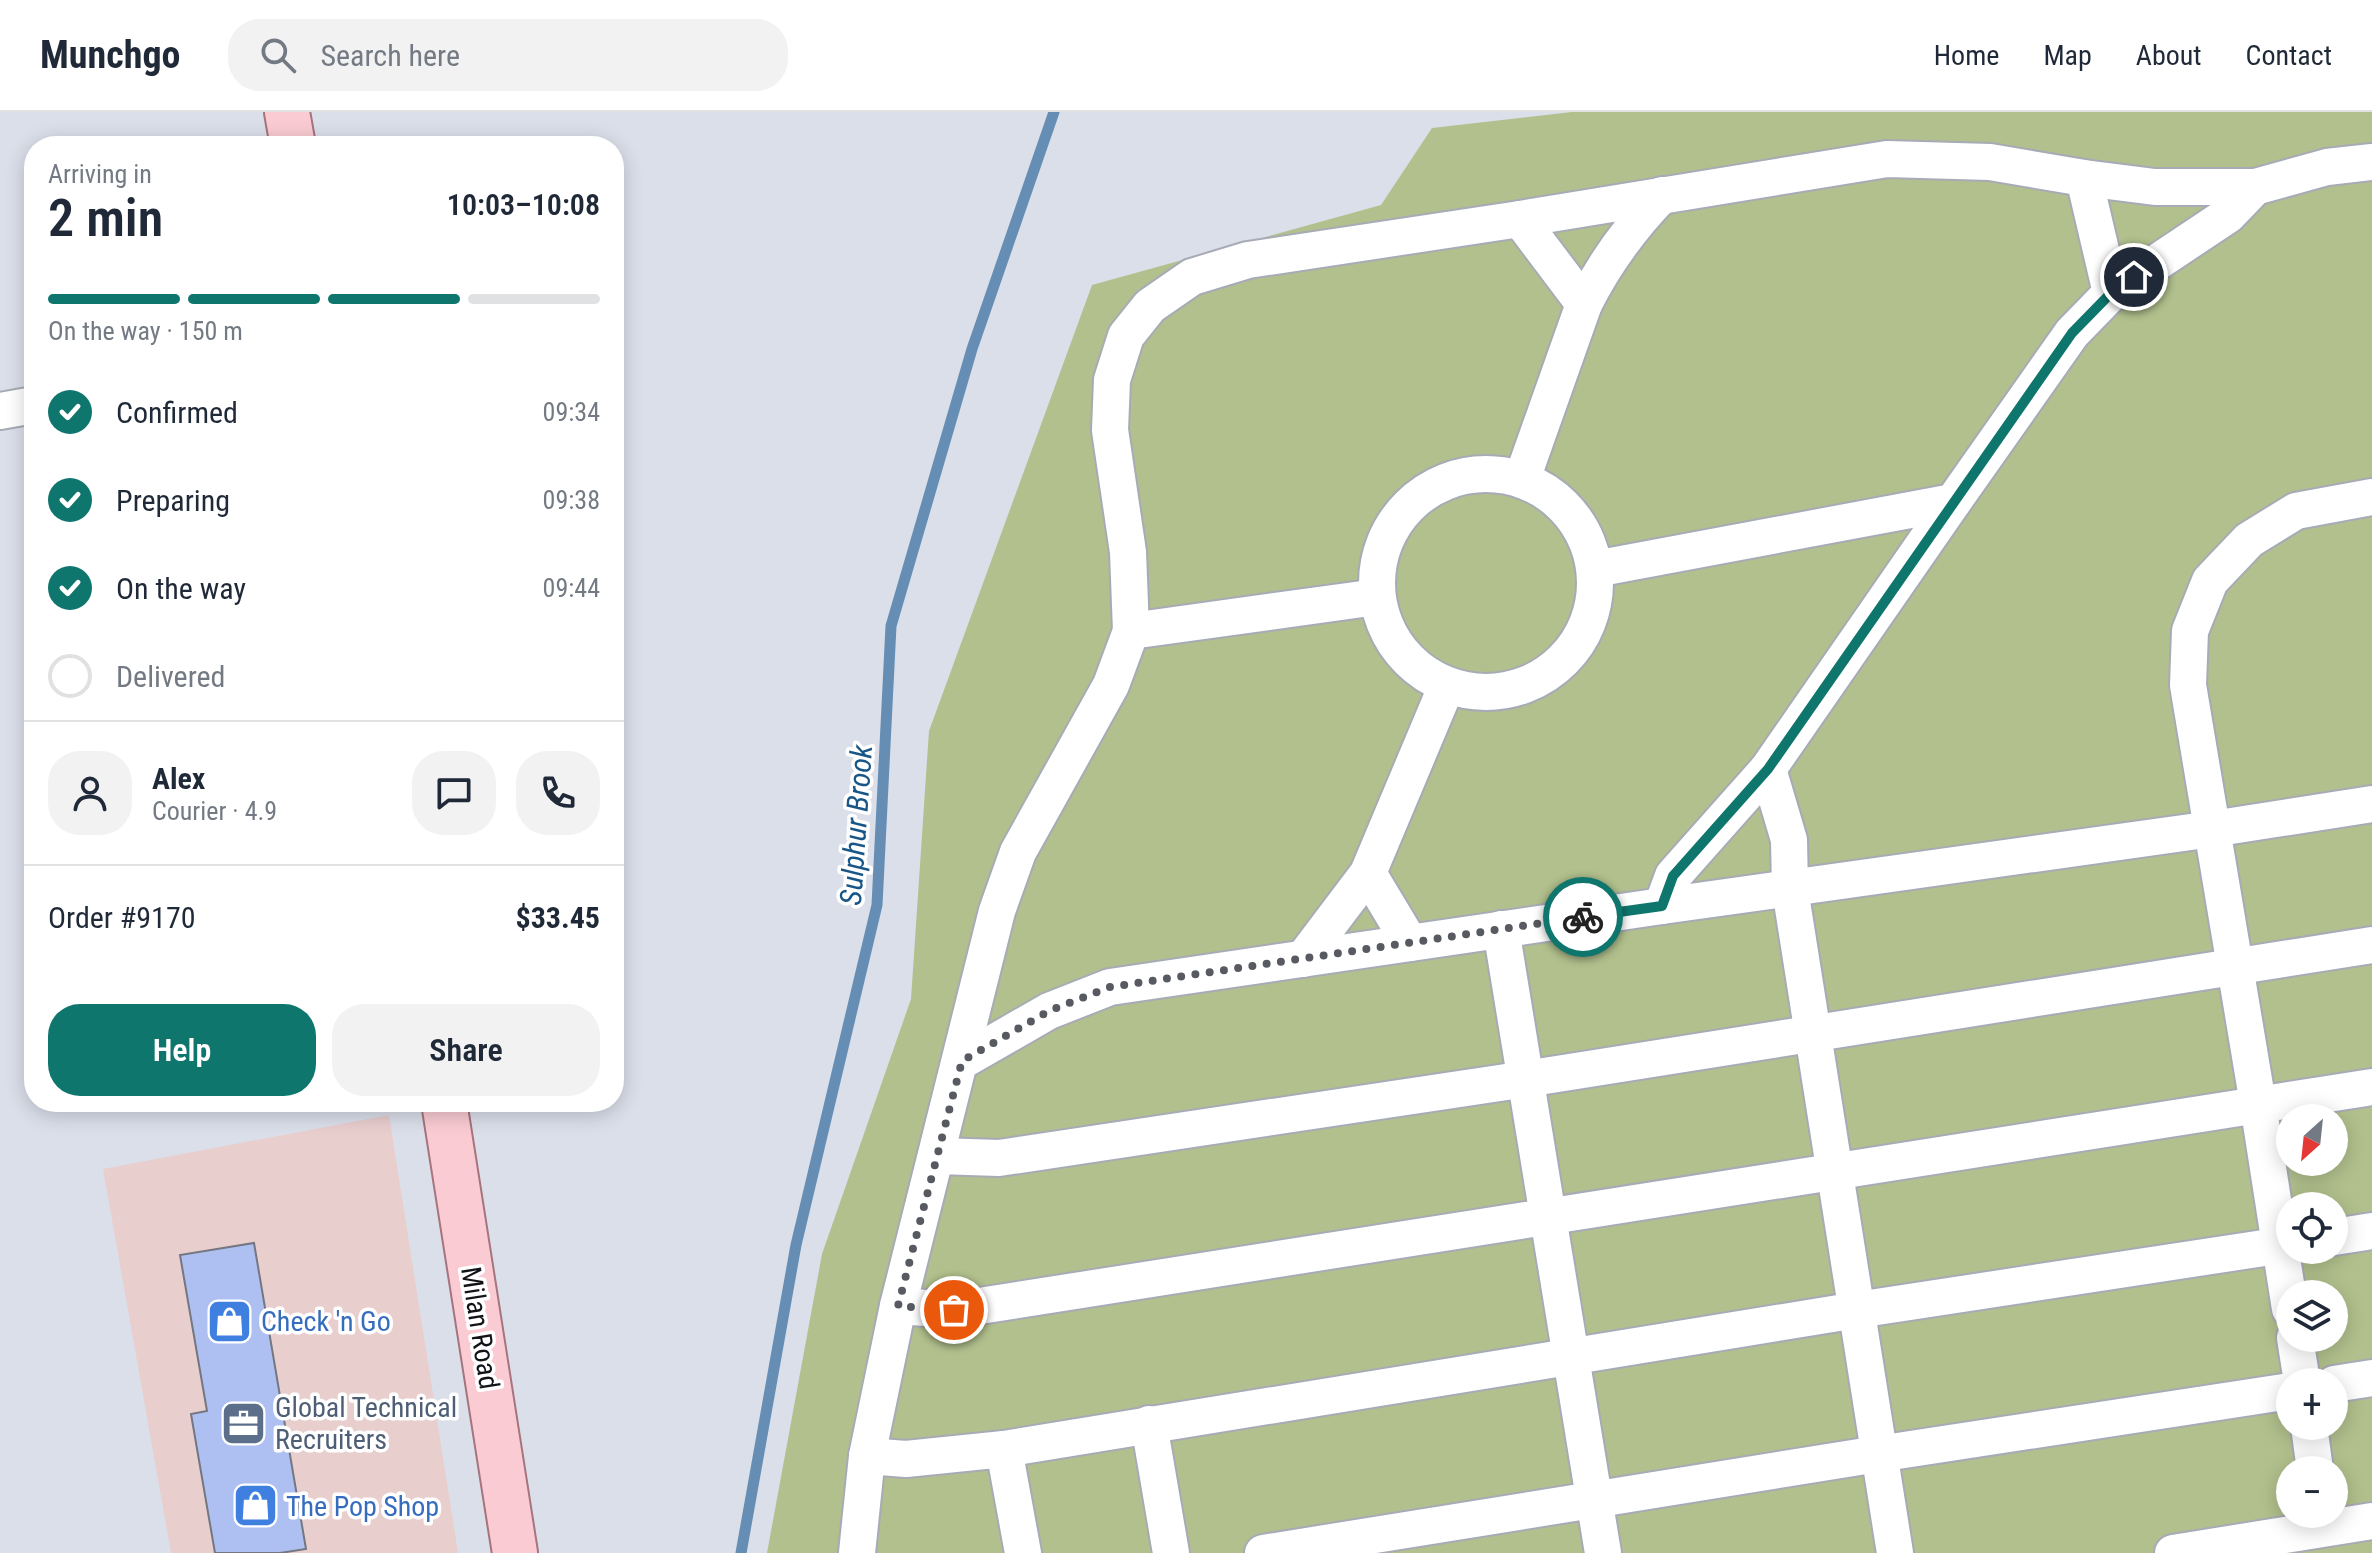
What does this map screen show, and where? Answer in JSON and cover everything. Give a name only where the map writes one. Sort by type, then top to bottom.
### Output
[{"type":"main road","points":[[287,112],[291,136]]},
{"type":"main road","name":"Milan Road","points":[[446,1112],[515,1553]]},
{"type":"street","points":[[857,1553],[867,1456],[898,1306],[962,1061],[997,911],[1018,852],[1111,685],[1131,631],[1128,552],[1110,430],[1112,380],[1126,336],[1150,306],[1192,277],[1248,260],[1887,159],[1990,162],[2155,187],[2255,187],[2327,167],[2372,162]]},
{"type":"street","points":[[2084,178],[2111,293]]},
{"type":"street","points":[[1662,906],[1673,876],[1768,769],[2072,333],[2111,293],[2228,215],[2255,187]]},
{"type":"street","points":[[1522,479],[1584,304],[1597,277],[1631,226],[1662,195]]},
{"type":"street","points":[[1520,219],[1584,304]]},
{"type":"street","points":[[0,411],[24,407]]},
{"type":"street","points":[[1482,473],[1522,479],[1549,492],[1575,517],[1592,548],[1597,583],[1591,618],[1575,650],[1548,674],[1515,690],[1478,693],[1447,685],[1410,663],[1388,633],[1377,597],[1378,561],[1391,526],[1416,498],[1447,480],[1482,473]]},
{"type":"street","points":[[2276,1197],[2188,685],[2190,631],[2210,581],[2249,540],[2296,511],[2372,497]]},
{"type":"street","points":[[1595,569],[1953,502]]},
{"type":"street","points":[[1131,631],[1377,597]]},
{"type":"street","points":[[1303,959],[1368,873],[1447,685]]},
{"type":"street","points":[[1768,769],[1789,840],[1790,889],[1895,1553]]},
{"type":"street","points":[[962,1061],[1049,1011],[1110,987],[2372,804]]},
{"type":"street","points":[[1368,873],[1410,943]]},
{"type":"street","points":[[1501,929],[1603,1553]]},
{"type":"street","points":[[938,1156],[999,1158],[1813,1035],[2372,945]]},
{"type":"street","points":[[898,1306],[954,1310],[2372,1087]]},
{"type":"street","points":[[2348,1235],[2372,1231]]},
{"type":"street","points":[[867,1456],[906,1459],[1004,1449],[1857,1310],[2276,1245]]},
{"type":"street","points":[[2348,1382],[2372,1378]]},
{"type":"street","points":[[1263,1553],[2276,1393]]},
{"type":"street","points":[[1149,1424],[1171,1553]]},
{"type":"street","points":[[1004,1449],[1023,1553]]},
{"type":"street","points":[[2173,1553],[2325,1532],[2372,1521]]},
{"type":"shaded area","points":[[389,1115],[458,1553],[171,1553],[103,1169]]},
{"type":"green space","points":[[1572,112],[2372,112],[2372,1553],[767,1553],[822,1254],[911,999],[929,731],[1092,285],[1381,205],[1432,128]]},
{"type":"building","points":[[254,1243],[306,1549],[280,1553],[215,1553],[191,1414],[207,1411],[180,1255]]},
{"type":"waterway","name":"Sulphur Brook","points":[[741,1553],[796,1245],[877,905],[891,626],[972,349],[1054,112]]},
{"type":"way so far","points":[[954,1310],[898,1306],[962,1061],[1049,1011],[1110,987],[1583,917]]},
{"type":"place","name":"Check 'n Go","points":[[230,1321]]},
{"type":"place","name":"Global Technical Recruiters","points":[[244,1423]]},
{"type":"place","name":"The Pop Shop","points":[[255,1506]]},
{"type":"route","points":[[1583,917],[1662,906],[1673,876],[1768,769],[2072,333],[2111,293],[2134,277]]}]
